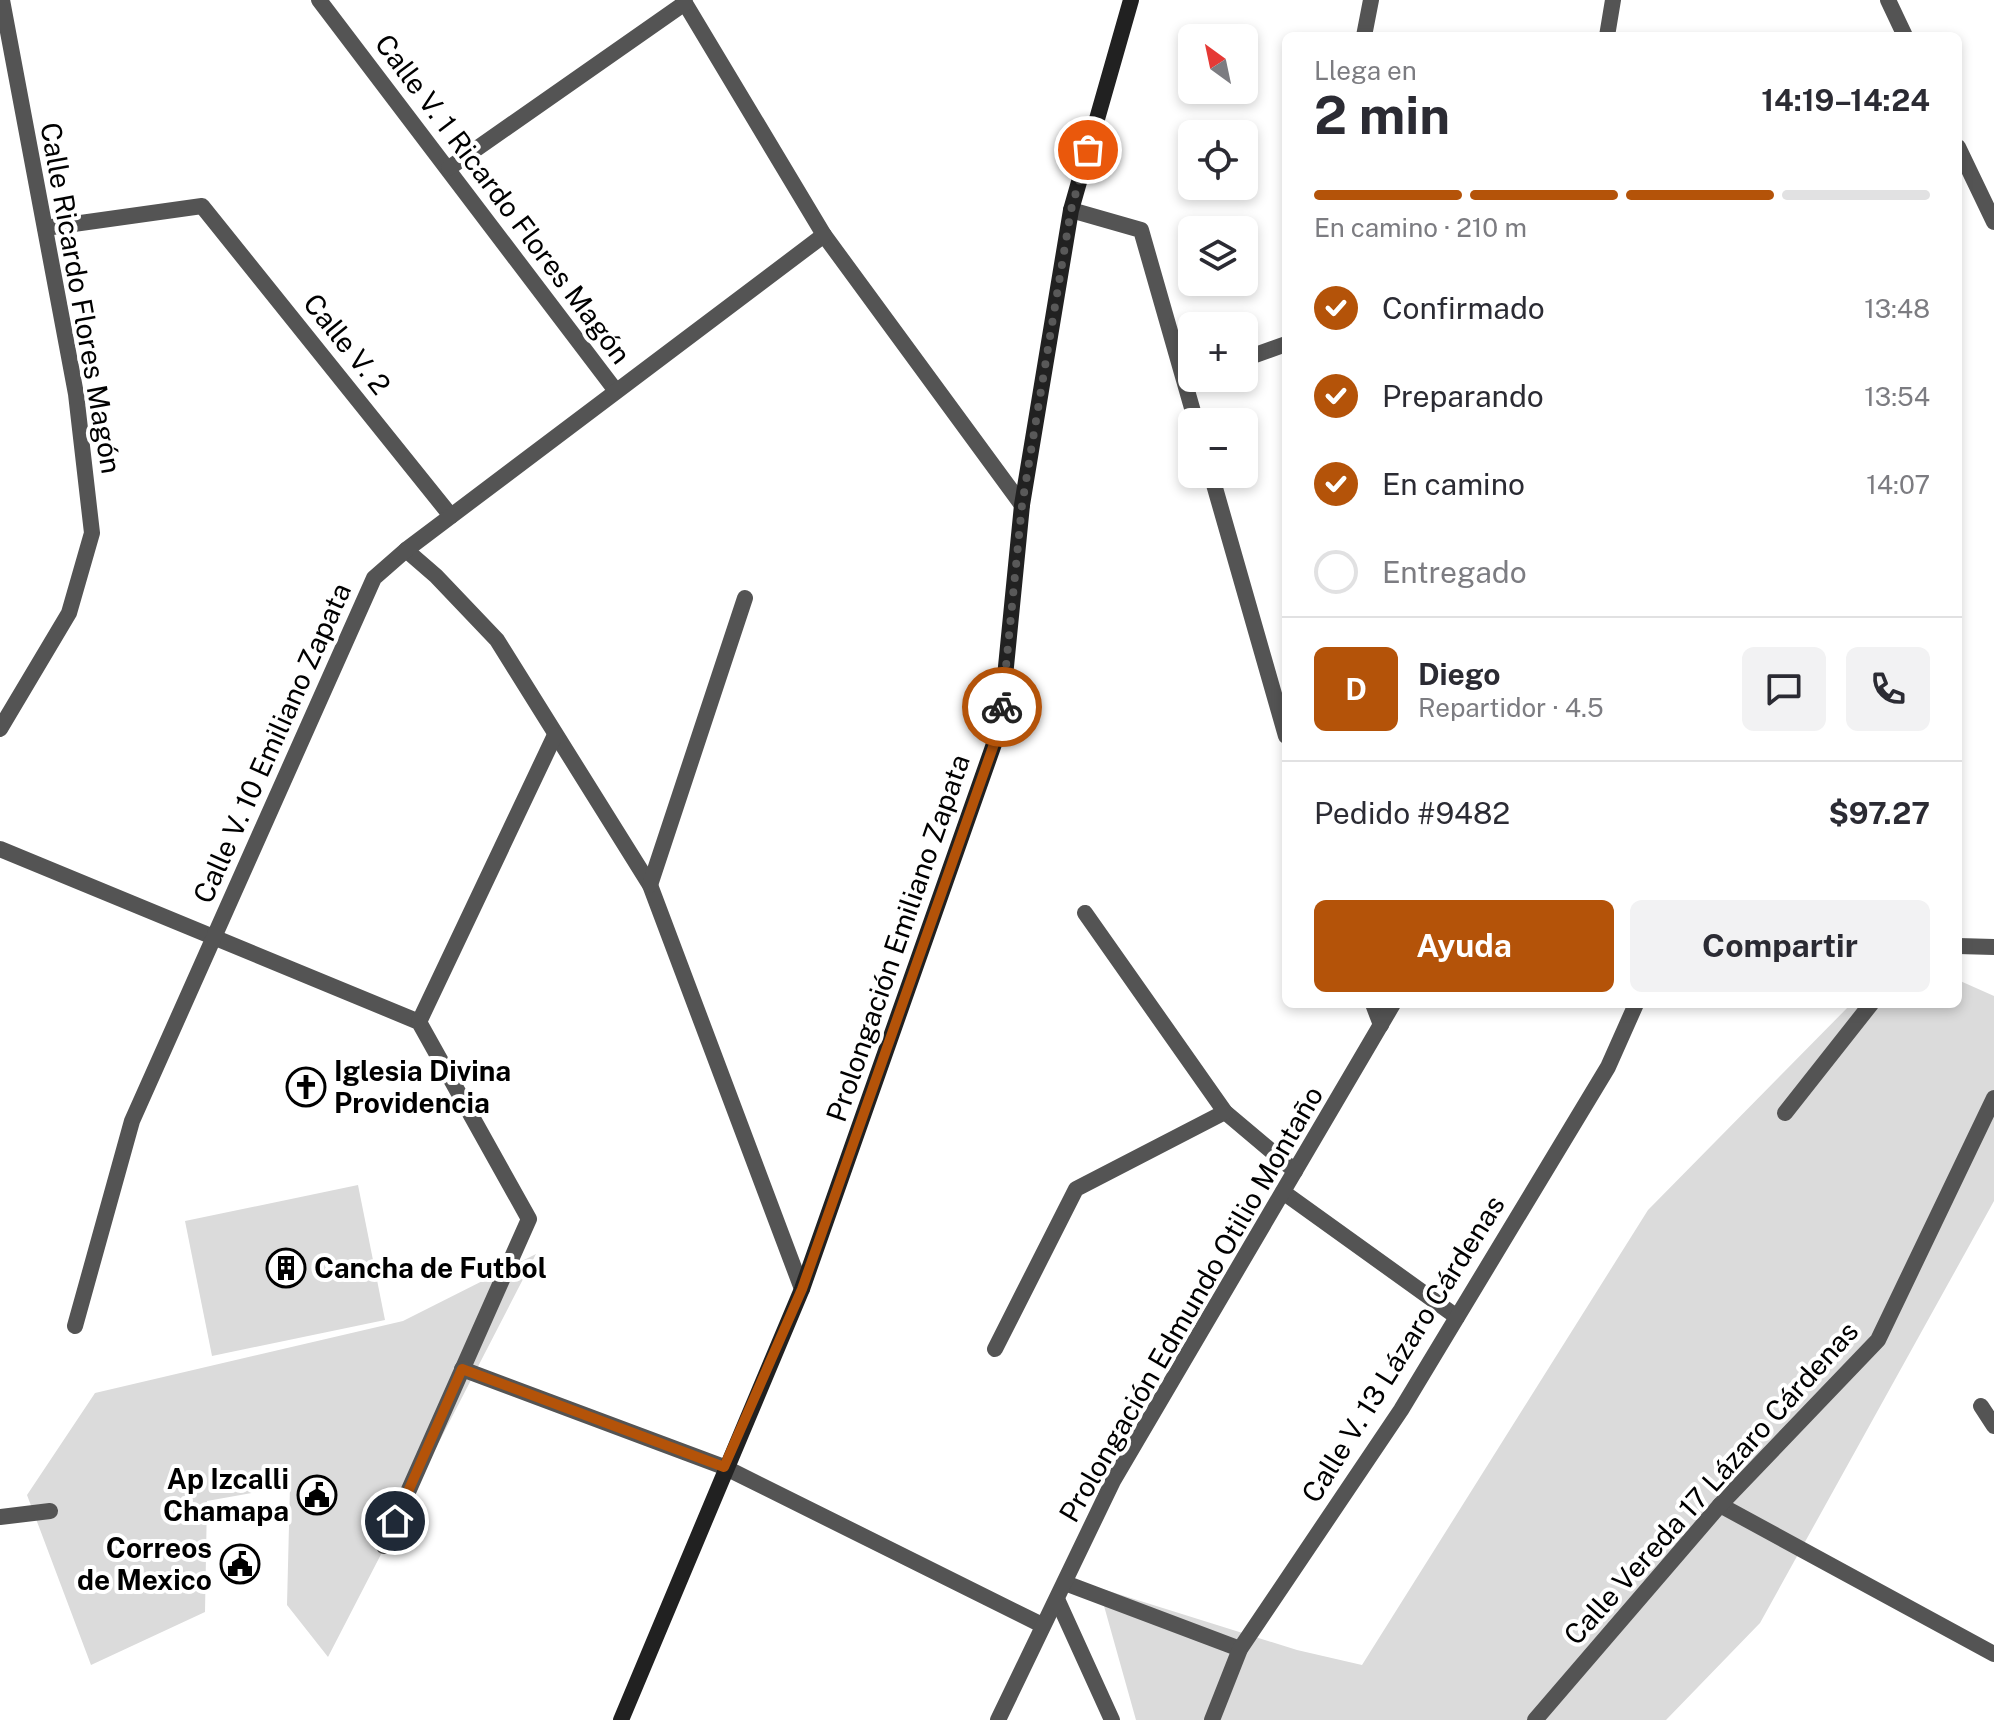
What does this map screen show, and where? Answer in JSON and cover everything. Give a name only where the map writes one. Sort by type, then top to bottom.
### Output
[{"type":"main road","name":"Prolongación Emiliano Zapata","points":[[621,1720],[724,1467],[802,1289],[1000,727],[1022,505],[1071,210],[1131,0]]},
{"type":"street","name":"Calle Ricardo Flores Magón","points":[[2,0],[76,394],[92,533],[69,613],[2,722]]},
{"type":"street","name":"Calle V. 1 Ricardo Flores Magón","points":[[319,0],[616,391]]},
{"type":"street","points":[[1365,32],[1371,0]]},
{"type":"street","points":[[1608,32],[1613,0]]},
{"type":"street","points":[[1888,0],[1903,32]]},
{"type":"street","points":[[449,168],[684,2],[824,235],[1022,505]]},
{"type":"street","points":[[1962,155],[1994,222]]},
{"type":"street","name":"Calle V. 2","points":[[45,228],[202,206],[451,516]]},
{"type":"street","points":[[1071,210],[1141,230],[1178,347]]},
{"type":"street","name":"Calle V. 10 Emiliano Zapata","points":[[75,1326],[132,1121],[374,578],[406,550],[824,235]]},
{"type":"street","points":[[1258,354],[1282,345]]},
{"type":"street","points":[[1215,488],[1282,722]]},
{"type":"street","points":[[406,550],[436,576],[497,640],[650,885],[802,1289]]},
{"type":"street","points":[[650,885],[745,598]]},
{"type":"street","points":[[419,1022],[555,735]]},
{"type":"street","points":[[0,849],[419,1022],[529,1219],[384,1546]]},
{"type":"street","points":[[1085,913],[1225,1112],[1295,1171]]},
{"type":"street","points":[[1962,946],[1994,947]]},
{"type":"street","points":[[1375,1008],[1381,1025]]},
{"type":"street","name":"Prolongación Edmundo Otilio Montaño","points":[[998,1720],[1113,1481],[1391,1008]]},
{"type":"street","name":"Calle V. 13 Lázaro Cárdenas","points":[[1212,1720],[1240,1649],[1401,1410],[1608,1067],[1634,1008]]},
{"type":"street","points":[[1785,1113],[1868,1008]]},
{"type":"street","name":"Calle Vereda 17 Lázaro Cárdenas","points":[[1535,1720],[1720,1505],[1878,1340],[1994,1098]]},
{"type":"street","points":[[995,1349],[1076,1189],[1225,1112]]},
{"type":"street","points":[[1283,1192],[1457,1317]]},
{"type":"street","points":[[462,1369],[724,1467],[1042,1625]]},
{"type":"street","points":[[1981,1406],[1994,1426]]},
{"type":"street","points":[[1720,1505],[1994,1654]]},
{"type":"street","points":[[0,1517],[50,1511]]},
{"type":"street","points":[[1061,1591],[1240,1649]]},
{"type":"street","points":[[1061,1591],[1112,1720]]},
{"type":"shaded area","points":[[1962,982],[1994,996],[1994,1201],[1760,1623],[1666,1720],[1136,1720],[1099,1588],[1297,1650],[1362,1665],[1648,1210],[1847,1008],[1962,1008]]},
{"type":"shaded area","name":"Cancha de Futbol","points":[[358,1185],[385,1320],[212,1356],[185,1221]]},
{"type":"shaded area","points":[[536,1254],[328,1657],[287,1605],[290,1486],[207,1501],[205,1612],[91,1665],[27,1495],[95,1393],[403,1321]]},
{"type":"way so far","points":[[1002,707],[1022,505],[1071,210],[1088,150]]},
{"type":"place","name":"Iglesia Divina Providencia","points":[[306,1087]]},
{"type":"place","name":"Cancha de Futbol","points":[[286,1268]]},
{"type":"place","name":"Ap Izcalli Chamapa","points":[[317,1495]]},
{"type":"place","name":"Correos de Mexico","points":[[240,1564]]},
{"type":"route","points":[[395,1521],[462,1369],[724,1467],[802,1289],[1000,727],[1002,707]]}]
